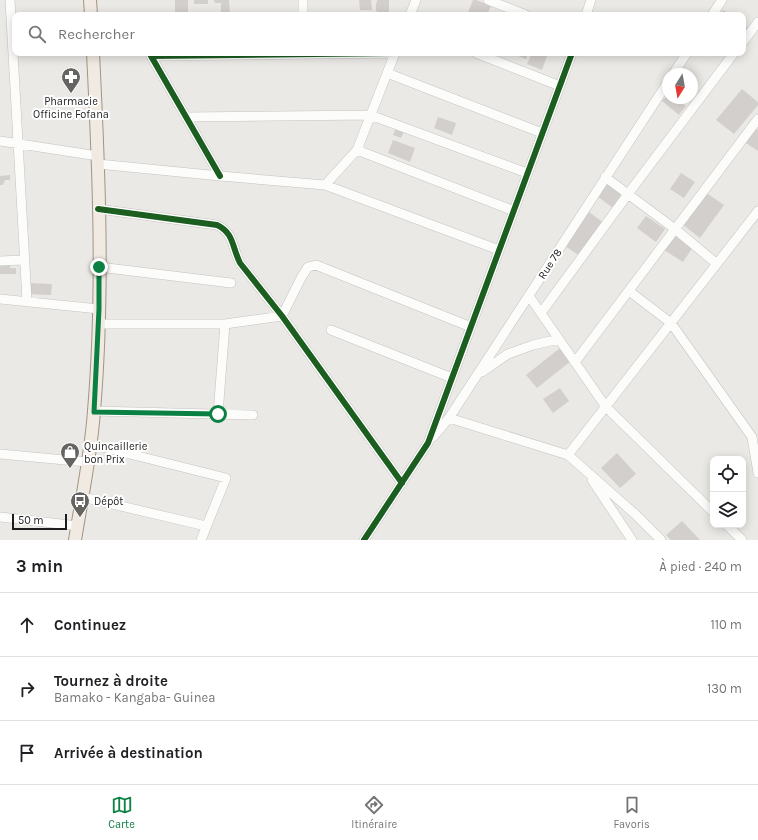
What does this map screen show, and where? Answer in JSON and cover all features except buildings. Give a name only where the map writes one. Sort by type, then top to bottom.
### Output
[{"type":"main road","points":[[90,0],[91,12]]},
{"type":"main road","points":[[75,540],[94,412],[99,324],[98,160],[93,56]]},
{"type":"street","points":[[10,0],[12,36]]},
{"type":"street","points":[[303,0],[303,12]]},
{"type":"street","points":[[411,12],[416,0]]},
{"type":"street","points":[[488,0],[518,12]]},
{"type":"street","points":[[587,12],[591,0]]},
{"type":"street","points":[[714,12],[722,0]]},
{"type":"street","points":[[746,38],[758,22]]},
{"type":"street","points":[[13,56],[27,301]]},
{"type":"street","points":[[151,56],[220,176]]},
{"type":"street","points":[[325,185],[357,150],[394,56]]},
{"type":"street","points":[[484,56],[560,86]]},
{"type":"street","points":[[364,540],[428,443],[571,56]]},
{"type":"street","points":[[677,68],[685,56]]},
{"type":"street","points":[[540,313],[732,56]]},
{"type":"street","points":[[387,73],[542,133]]},
{"type":"street","name":"Rue 78","points":[[428,443],[449,418],[478,375],[662,91]]},
{"type":"street","points":[[187,117],[370,115],[528,173]]},
{"type":"street","points":[[575,362],[758,119]]},
{"type":"street","points":[[0,141],[98,160],[220,176],[325,185],[499,250]]},
{"type":"street","points":[[357,150],[514,211]]},
{"type":"street","points":[[605,177],[675,229],[716,264]]},
{"type":"street","points":[[98,209],[217,225],[224,228],[229,233],[235,253],[240,263],[282,316],[402,483]]},
{"type":"street","points":[[568,455],[758,211]]},
{"type":"street","points":[[0,261],[24,260]]},
{"type":"street","points":[[282,316],[308,268],[316,265],[471,327]]},
{"type":"street","points":[[99,267],[231,283]]},
{"type":"street","points":[[629,291],[671,323],[752,436],[758,473]]},
{"type":"street","points":[[529,296],[606,407],[710,509]]},
{"type":"street","points":[[0,299],[99,309]]},
{"type":"street","points":[[99,324],[225,324],[282,316]]},
{"type":"street","points":[[218,414],[225,324]]},
{"type":"street","points":[[331,330],[452,378]]},
{"type":"street","points":[[478,375],[508,354],[533,345],[559,339]]},
{"type":"street","points":[[94,412],[253,415]]},
{"type":"street","points":[[449,418],[568,455],[635,514],[661,540]]},
{"type":"street","points":[[90,444],[226,478],[201,540]]},
{"type":"street","points":[[0,454],[87,462]]},
{"type":"street","points":[[585,469],[632,540]]},
{"type":"street","points":[[82,497],[206,526]]},
{"type":"street","points":[[0,517],[78,526]]},
{"type":"street","points":[[730,528],[742,540]]},
{"type":"cycle path","points":[[151,56],[220,176]]},
{"type":"cycle path","points":[[364,540],[428,443],[571,56]]},
{"type":"cycle path","points":[[98,209],[217,225],[223,228],[230,236],[240,263],[282,316],[402,483]]},
{"type":"place","name":"Pharmacie Officine Fofana","points":[[71,94]]},
{"type":"place","name":"Quincaillerie bon Prix","points":[[70,469]]},
{"type":"place","name":"Dépôt","points":[[80,518]]},
{"type":"route","points":[[99,267],[99,309],[94,412],[218,414]]}]
